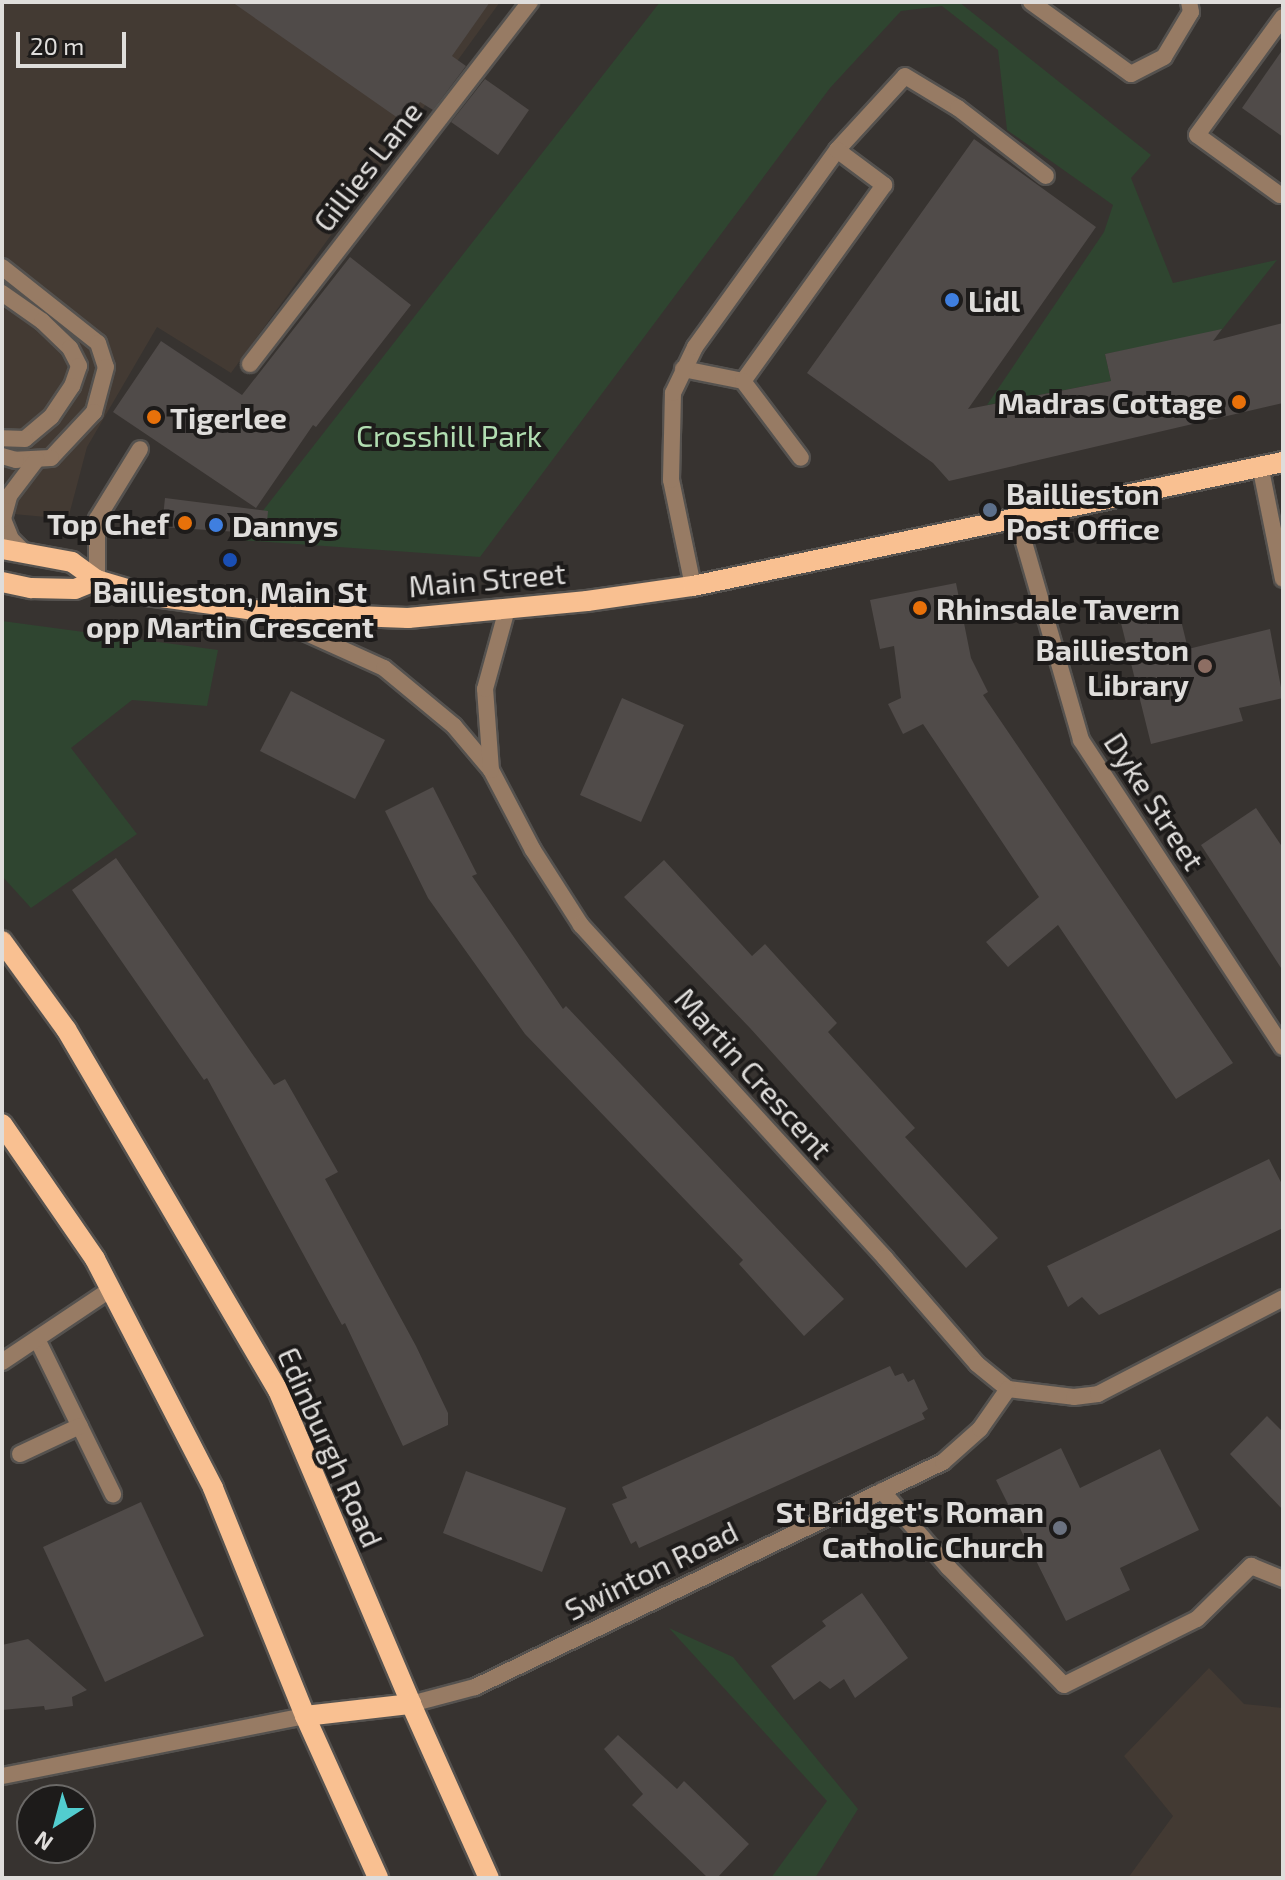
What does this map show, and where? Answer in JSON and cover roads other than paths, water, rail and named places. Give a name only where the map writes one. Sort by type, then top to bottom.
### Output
[{"type":"main road","name":"Main Street","points":[[2,549],[72,562],[97,580],[147,595],[275,613],[408,618],[693,586],[1283,462]]},
{"type":"main road","points":[[2,582],[31,588],[75,589],[97,580]]},
{"type":"main road","name":"Edinburgh Road","points":[[2,941],[66,1029],[278,1390],[411,1704],[489,1878]]},
{"type":"main road","points":[[2,1124],[95,1259],[213,1488],[305,1716],[378,1878]]},
{"type":"main road","points":[[305,1716],[411,1704]]},
{"type":"street","name":"Gillies Lane","points":[[250,364],[530,2]]},
{"type":"street","points":[[1031,2],[1131,74],[1164,57],[1191,12],[1189,2]]},
{"type":"street","points":[[1280,195],[1197,135],[1283,17]]},
{"type":"street","points":[[693,586],[671,480],[673,393],[695,347],[837,150],[905,76],[958,108],[1046,176]]},
{"type":"street","points":[[743,381],[884,185],[837,150]]},
{"type":"street","points":[[2,267],[98,343],[106,367],[94,412],[51,458],[16,460],[2,456]]},
{"type":"street","points":[[2,293],[42,321],[70,348],[79,366],[72,386],[51,417],[25,439],[2,438]]},
{"type":"street","points":[[683,369],[743,381],[801,458]]},
{"type":"street","points":[[97,580],[97,519],[140,449]]},
{"type":"street","points":[[25,553],[11,539],[3,519],[9,496],[37,459]]},
{"type":"street","points":[[1260,465],[1283,579]]},
{"type":"street","name":"Dyke Street","points":[[1017,518],[1081,740],[1283,1047]]},
{"type":"street","name":"Martin Crescent","points":[[491,770],[485,689],[507,609]]},
{"type":"street","name":"Martin Crescent","points":[[275,613],[302,631],[384,668],[454,726],[491,770],[533,850],[581,925],[885,1258],[977,1364],[1008,1389]]},
{"type":"street","points":[[2,1362],[111,1289]]},
{"type":"street","points":[[1008,1389],[1074,1397],[1098,1394],[1283,1298]]},
{"type":"street","points":[[37,1339],[113,1494]]},
{"type":"street","name":"Swinton Road","points":[[411,1704],[475,1687],[943,1462],[980,1429],[1008,1389]]},
{"type":"street","points":[[20,1454],[80,1426]]},
{"type":"street","points":[[882,1491],[948,1567],[1064,1685],[1197,1619],[1251,1566],[1283,1579]]},
{"type":"street","points":[[2,1776],[305,1716]]},
{"type":"place","name":"Lidl","points":[[952,300]]},
{"type":"place","name":"Madras Cottage","points":[[1239,402]]},
{"type":"place","name":"Tigerlee","points":[[154,417]]},
{"type":"place","name":"Baillieston Post Office","points":[[990,510]]},
{"type":"place","name":"Top Chef","points":[[185,523]]},
{"type":"place","name":"Dannys","points":[[216,525]]},
{"type":"place","name":"Baillieston, Main St opp Martin Crescent","points":[[230,560]]},
{"type":"place","name":"Rhinsdale Tavern","points":[[920,608]]},
{"type":"place","name":"Baillieston Library","points":[[1205,666]]},
{"type":"place","name":"St Bridget's Roman Catholic Church","points":[[1060,1528]]},
{"type":"park label","name":"Crosshill Park","points":[[449,435]]}]
